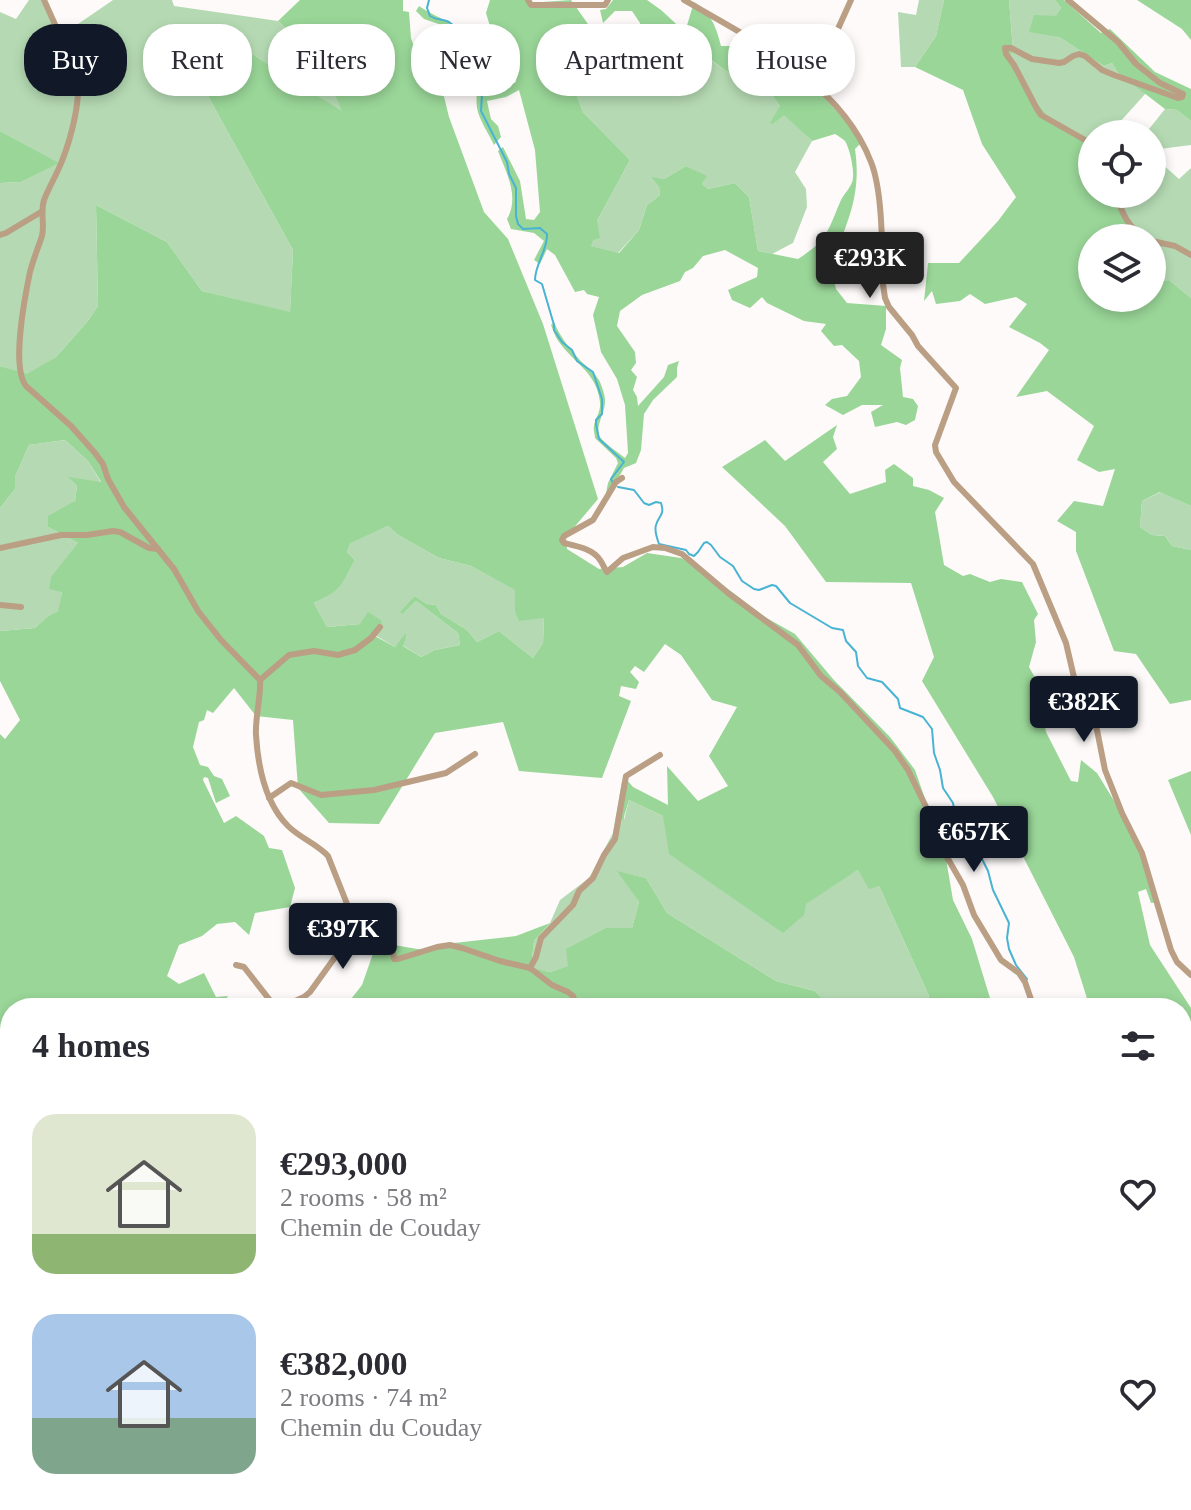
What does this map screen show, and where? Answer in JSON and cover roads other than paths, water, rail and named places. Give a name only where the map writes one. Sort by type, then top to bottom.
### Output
[{"type":"street","points":[[44,0],[76,71],[78,100],[63,159],[41,212],[42,235],[30,271],[21,329],[19,359],[23,381],[95,453],[124,507],[174,569],[198,611],[260,680]]},
{"type":"street","points":[[528,0],[531,5],[605,5],[608,0]]},
{"type":"street","points":[[684,0],[728,26]]},
{"type":"street","points":[[840,24],[851,0]]},
{"type":"street","points":[[1068,0],[1118,42],[1136,64],[1160,83],[1183,94],[1178,98],[1114,75],[1079,54],[1059,63],[1032,59],[1005,48],[1041,115],[1078,136]]},
{"type":"street","points":[[825,96],[838,108],[860,139],[872,164],[878,191],[883,284],[889,307],[918,346],[956,388],[935,445],[936,452],[954,482],[1033,564],[1066,643],[1076,686],[1086,700],[1097,730],[1105,770],[1142,853],[1171,950],[1177,962],[1191,975]]},
{"type":"street","points":[[0,235],[41,212]]},
{"type":"street","points":[[1166,244],[1191,255]]},
{"type":"street","points":[[617,483],[593,520],[564,536],[564,543],[592,553],[607,572],[623,558],[653,547],[682,554],[798,645],[821,676],[895,751],[908,770],[940,845],[963,885],[974,915],[997,955],[1019,973],[1031,998]]},
{"type":"street","points":[[0,548],[61,535],[113,531],[149,548],[159,549]]},
{"type":"street","points":[[0,605],[21,607]]},
{"type":"street","points":[[307,998],[351,935],[354,925],[328,856],[286,825],[269,798],[263,782],[256,734],[260,680],[289,655],[314,651],[338,655],[355,650],[380,627]]},
{"type":"street","points":[[269,798],[291,783],[321,795],[374,790],[446,773],[475,754]]},
{"type":"street","points":[[530,968],[541,938],[573,905],[579,891],[593,878],[615,839],[626,776],[660,755]]},
{"type":"street","points":[[354,925],[376,941],[392,946],[394,959],[450,945],[530,968],[574,998]]},
{"type":"street","points":[[236,965],[244,967],[270,998]]},
{"type":"waterway","points":[[429,0],[427,8],[430,16],[453,25],[461,39],[464,59],[483,77],[481,111],[507,162],[516,188],[518,224],[523,229],[540,228],[547,234],[535,280],[542,284],[554,330],[572,350],[577,361],[593,372],[602,399],[602,414],[596,420],[599,439],[624,462],[611,479],[613,483]]},
{"type":"waterway","points":[[618,487],[634,490],[649,505],[661,503],[662,513],[655,530],[659,544],[686,550],[694,556],[707,542],[733,566],[742,581],[754,589],[776,586],[790,603],[832,628],[843,630],[846,641],[856,652],[858,666],[867,678],[882,682],[898,699],[900,708],[923,717],[932,729],[934,753],[943,788],[953,803],[958,819],[971,824],[976,847],[1009,923],[1009,949],[1027,979]]}]
